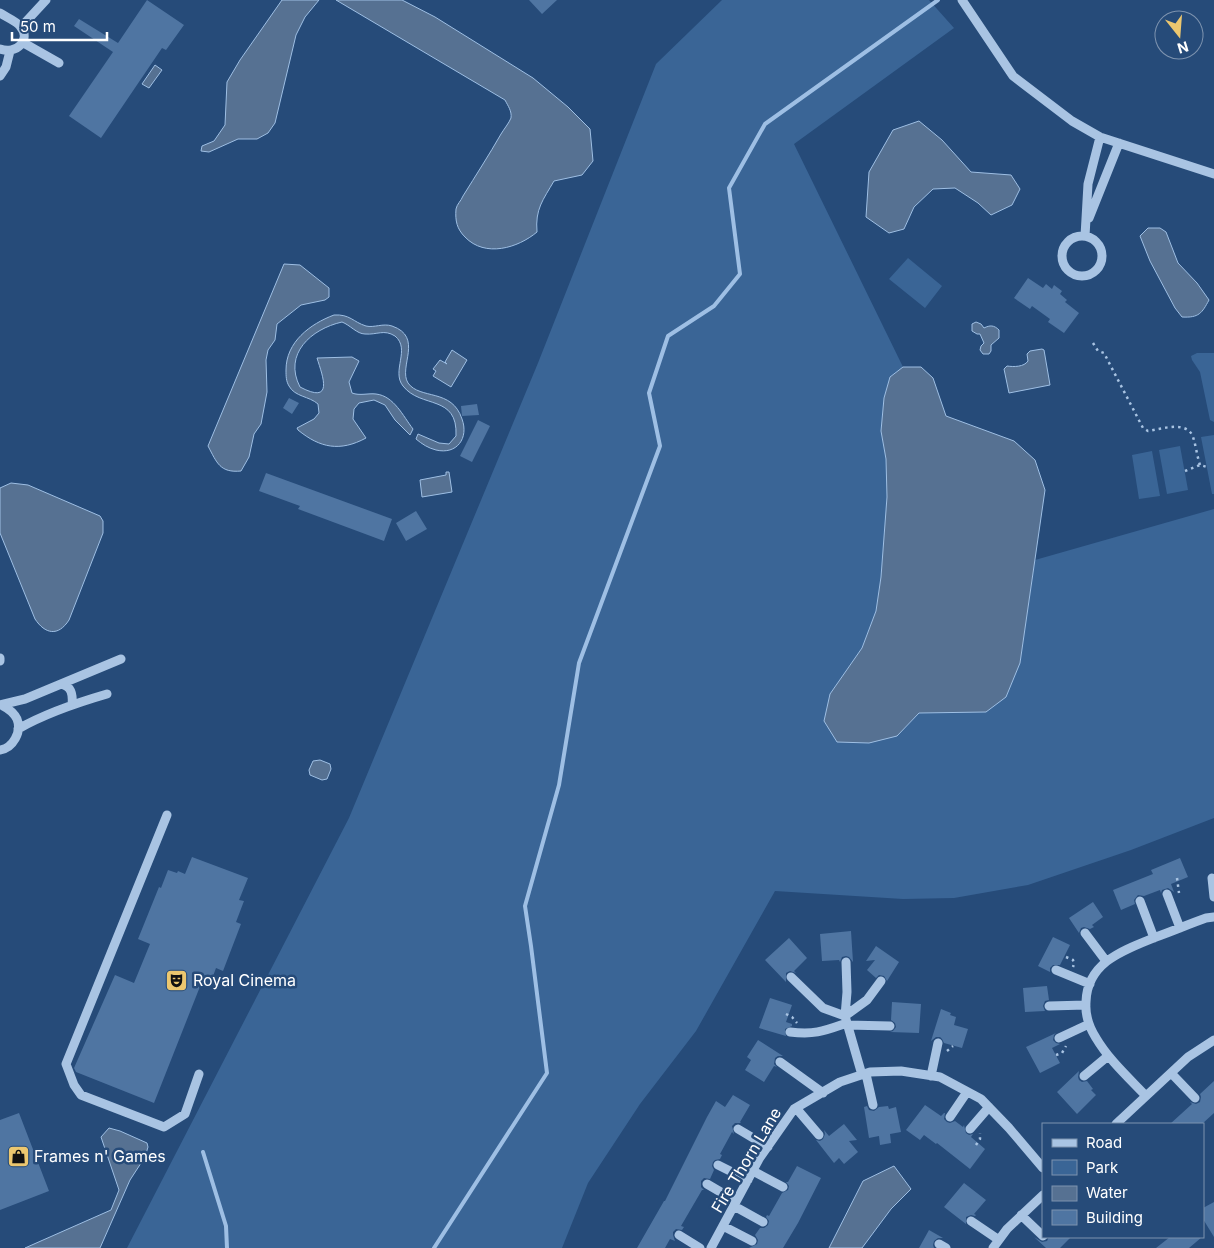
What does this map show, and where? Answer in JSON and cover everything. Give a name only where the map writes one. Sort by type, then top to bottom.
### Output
[{"type":"street","points":[[22,27],[46,0]]},
{"type":"street","points":[[962,0],[1012,76],[1072,122],[1100,137],[1214,174]]},
{"type":"street","points":[[0,13],[5,21],[22,27],[23,32],[22,42],[15,49],[10,51],[0,48]]},
{"type":"street","points":[[22,42],[59,63]]},
{"type":"street","points":[[0,76],[6,67],[10,51]]},
{"type":"street","points":[[1085,236],[1088,184],[1100,137]]},
{"type":"street","points":[[1086,226],[1119,143]]},
{"type":"street","points":[[1085,236],[1094,240],[1100,248],[1102,257],[1100,266],[1093,273],[1084,277],[1074,275],[1066,270],[1062,261],[1063,251],[1067,242],[1075,237],[1085,236]]},
{"type":"street","points":[[2,705],[25,699],[121,660]]},
{"type":"street","points":[[61,684],[66,685],[71,690],[73,697],[72,705]]},
{"type":"street","points":[[18,729],[32,721],[72,705],[107,694]]},
{"type":"street","points":[[0,750],[5,749],[15,741],[18,729],[17,719],[11,711],[2,705]]},
{"type":"street","points":[[167,815],[66,1064],[74,1086],[81,1095],[164,1127],[185,1114],[199,1074]]},
{"type":"street","points":[[1212,878],[1214,897]]},
{"type":"street","points":[[1167,894],[1180,928]]},
{"type":"street","points":[[1140,901],[1154,938]]},
{"type":"street","points":[[1146,1096],[1108,1056],[1094,1037],[1086,1016],[1086,994],[1094,974],[1106,961],[1125,949],[1206,918],[1214,917]]},
{"type":"street","points":[[1085,932],[1106,961]]},
{"type":"street","points":[[846,962],[846,1021],[873,1106]]},
{"type":"street","points":[[1056,970],[1090,984]]},
{"type":"street","points":[[791,977],[823,1008],[846,1021],[890,1026]]},
{"type":"street","points":[[790,1032],[820,1033],[846,1021],[867,1000],[880,981]]},
{"type":"street","points":[[1049,1006],[1086,1005]]},
{"type":"street","points":[[1059,1038],[1089,1024]]},
{"type":"street","points":[[1117,1123],[1188,1057],[1214,1040]]},
{"type":"street","points":[[931,1076],[938,1043]]},
{"type":"street","points":[[1084,1076],[1108,1056]]},
{"type":"street","points":[[780,1062],[823,1093]]},
{"type":"street","name":"Fire Thorn Lane","points":[[711,1248],[753,1171],[796,1108],[840,1082],[870,1072],[901,1071],[940,1077],[981,1099],[1042,1167]]},
{"type":"street","points":[[1171,1073],[1195,1098]]},
{"type":"street","points":[[950,1117],[967,1092]]},
{"type":"street","points":[[970,1129],[989,1107]]},
{"type":"street","points":[[796,1108],[819,1134]]},
{"type":"street","points":[[738,1129],[768,1147]]},
{"type":"street","points":[[718,1165],[748,1180]]},
{"type":"street","points":[[753,1171],[783,1187]]},
{"type":"street","points":[[707,1184],[763,1222]]},
{"type":"street","points":[[993,1248],[1021,1215],[1042,1196]]},
{"type":"street","points":[[1021,1215],[1042,1235]]},
{"type":"street","points":[[971,1221],[999,1240]]},
{"type":"street","points":[[723,1226],[752,1241]]},
{"type":"street","points":[[679,1235],[700,1248]]},
{"type":"path","points":[[1093,343],[1098,351],[1104,354],[1143,428],[1148,431],[1179,427],[1186,429],[1192,435],[1200,465]]},
{"type":"path","points":[[1185,471],[1200,465],[1207,467]]},
{"type":"green space","points":[[722,0],[929,0],[954,28],[794,144],[903,367],[890,377],[884,398],[881,431],[886,459],[887,497],[881,577],[876,611],[862,648],[830,694],[897,736],[919,713],[945,712],[1020,663],[1035,560],[1214,509],[1214,818],[1131,850],[1028,885],[954,898],[903,899],[775,891],[696,1031],[640,1104],[588,1183],[562,1248],[127,1248],[349,818],[538,363],[656,64]]},
{"type":"green space","points":[[908,258],[942,286],[925,308],[889,279]]},
{"type":"green space","points":[[1197,353],[1214,353],[1214,422],[1210,420],[1200,372],[1191,356]]},
{"type":"green space","points":[[1214,435],[1214,494],[1212,494],[1201,437]]},
{"type":"green space","points":[[1180,446],[1188,490],[1167,494],[1159,450]]},
{"type":"green space","points":[[1152,451],[1160,496],[1139,499],[1132,455]]},
{"type":"water","points":[[282,0],[319,0],[305,17],[296,35],[275,123],[268,133],[257,139],[238,139],[209,152],[201,151],[202,146],[214,141],[225,125],[227,82]]},
{"type":"water","points":[[336,0],[402,0],[435,17],[533,78],[568,107],[590,129],[593,161],[582,175],[554,181],[543,199],[537,217],[537,232],[511,246],[492,249],[473,243],[465,237],[456,221],[457,206],[511,118],[505,100]]},
{"type":"water","points":[[155,65],[162,70],[149,88],[142,84]]},
{"type":"water","points":[[919,121],[942,140],[971,172],[1011,175],[1020,189],[1012,205],[991,215],[978,203],[955,188],[933,189],[914,207],[904,229],[889,233],[866,217],[869,172],[893,130]]},
{"type":"water","points":[[1148,228],[1160,228],[1166,232],[1178,263],[1197,283],[1209,300],[1199,314],[1192,317],[1182,317],[1175,308],[1150,261],[1140,236]]},
{"type":"water","points":[[284,264],[300,265],[329,288],[329,297],[325,300],[301,305],[277,324],[275,340],[268,350],[266,360],[267,392],[261,424],[254,434],[249,457],[241,471],[228,470],[220,466],[208,446]]},
{"type":"water","points":[[334,315],[348,317],[366,326],[389,325],[401,331],[407,337],[406,376],[408,383],[420,391],[444,398],[457,409],[464,426],[464,433],[460,443],[450,450],[443,451],[430,448],[416,439],[418,434],[439,443],[449,444],[456,436],[455,423],[451,414],[437,404],[419,398],[403,386],[399,374],[401,347],[395,336],[384,333],[362,334],[342,322],[320,330],[303,345],[295,364],[300,387],[311,392],[318,393],[322,391],[322,373],[317,358],[352,357],[359,361],[349,382],[352,393],[376,394],[388,398],[398,407],[413,429],[410,435],[395,420],[385,405],[374,400],[359,403],[354,409],[353,419],[366,438],[357,442],[348,445],[330,446],[314,441],[298,430],[297,428],[314,419],[319,413],[318,404],[298,394],[289,386],[286,376],[287,360],[290,351],[301,335],[316,323]]},
{"type":"water","points":[[976,322],[984,328],[992,326],[999,330],[999,338],[991,345],[989,354],[983,354],[980,350],[984,343],[980,334],[972,331],[972,324]]},
{"type":"water","points":[[452,350],[467,360],[451,387],[433,376],[436,371],[433,369],[440,360],[447,364],[445,362]]},
{"type":"water","points":[[1044,350],[1050,385],[1009,393],[1004,369],[1007,366],[1024,364],[1028,361],[1027,354],[1030,351]]},
{"type":"water","points":[[903,367],[921,367],[933,378],[946,416],[1014,441],[1035,460],[1045,490],[1020,663],[1006,697],[986,712],[919,713],[897,736],[869,743],[837,742],[824,721],[830,694],[862,648],[876,611],[881,577],[887,497],[886,459],[881,431],[884,398],[890,377]]},
{"type":"water","points":[[446,472],[449,472],[452,492],[422,497],[420,480],[446,475]]},
{"type":"water","points":[[11,483],[28,485],[100,516],[103,521],[103,533],[69,620],[56,631],[52,632],[43,628],[35,619],[0,533],[0,488]]},
{"type":"water","points":[[320,760],[330,764],[331,769],[327,779],[322,780],[310,775],[309,770],[313,761]]},
{"type":"water","points":[[109,1128],[147,1143],[148,1147],[145,1157],[130,1180],[100,1248],[25,1248],[111,1210],[119,1190],[101,1137]]},
{"type":"water","points":[[894,1166],[911,1189],[891,1209],[862,1248],[829,1248],[863,1181]]},
{"type":"building","points":[[147,0],[184,25],[166,50],[162,48],[101,138],[69,116],[113,52],[74,26],[79,19],[118,43]]},
{"type":"building","points":[[529,0],[557,0],[542,14]]},
{"type":"building","points":[[1028,278],[1043,288],[1046,284],[1052,289],[1054,285],[1062,291],[1060,294],[1067,300],[1065,302],[1079,313],[1064,333],[1048,322],[1050,319],[1032,306],[1030,309],[1014,298]]},
{"type":"building","points":[[289,398],[299,403],[292,414],[283,408]]},
{"type":"building","points":[[477,404],[479,415],[462,416],[461,406]]},
{"type":"building","points":[[478,420],[490,426],[472,462],[460,456]]},
{"type":"building","points":[[266,473],[392,519],[384,541],[298,509],[300,506],[259,491]]},
{"type":"building","points":[[416,511],[427,529],[406,541],[396,523]]},
{"type":"building","name":"Royal Cinema","points":[[192,857],[248,878],[239,900],[244,901],[236,922],[241,924],[223,971],[216,968],[209,987],[201,984],[154,1103],[76,1072],[74,1068],[115,975],[134,983],[150,944],[138,939],[168,870],[185,874]]},
{"type":"building","points":[[1180,858],[1188,877],[1171,884],[1174,892],[1168,888],[1162,890],[1161,893],[1160,890],[1144,896],[1138,895],[1134,900],[1135,904],[1121,910],[1113,890],[1153,874],[1151,870]]},
{"type":"building","points":[[1093,902],[1103,917],[1092,925],[1094,927],[1090,929],[1081,928],[1079,933],[1069,918]]},
{"type":"building","points":[[851,931],[853,962],[846,956],[842,957],[840,962],[839,960],[822,961],[820,934]]},
{"type":"building","points":[[1053,937],[1070,945],[1060,965],[1053,965],[1050,968],[1050,972],[1038,966]]},
{"type":"building","points":[[789,938],[807,958],[794,971],[796,973],[790,971],[786,973],[786,982],[765,960]]},
{"type":"building","points":[[876,946],[899,962],[887,981],[884,976],[879,975],[876,978],[867,970],[875,960],[866,961]]},
{"type":"building","points":[[1047,986],[1049,1000],[1045,1001],[1043,1006],[1045,1011],[1025,1012],[1023,988]]},
{"type":"building","points":[[770,998],[792,1005],[786,1022],[792,1024],[792,1026],[785,1029],[786,1036],[759,1028]]},
{"type":"building","points":[[892,1002],[921,1004],[919,1033],[890,1032],[896,1027],[895,1023],[891,1020]]},
{"type":"building","points":[[941,1009],[956,1017],[954,1025],[968,1029],[962,1048],[944,1043],[940,1037],[936,1037],[931,1041]]},
{"type":"building","points":[[1056,1033],[1053,1040],[1060,1044],[1052,1048],[1060,1063],[1040,1073],[1026,1047]]},
{"type":"building","points":[[758,1040],[783,1056],[775,1058],[774,1064],[777,1067],[774,1066],[764,1082],[745,1070],[751,1060],[747,1057]]},
{"type":"building","points":[[1079,1071],[1079,1080],[1082,1082],[1087,1081],[1093,1089],[1091,1090],[1096,1095],[1077,1114],[1057,1092]]},
{"type":"building","points":[[1214,1081],[1214,1113],[1203,1123],[1171,1123],[1192,1104],[1190,1102],[1196,1104],[1200,1102],[1200,1094]]},
{"type":"building","points":[[733,1095],[750,1105],[741,1123],[735,1123],[732,1126],[734,1134],[732,1132],[720,1154],[722,1155],[720,1159],[713,1162],[714,1170],[710,1179],[704,1178],[701,1181],[701,1187],[704,1190],[702,1190],[681,1226],[684,1227],[682,1230],[676,1229],[673,1232],[675,1241],[670,1239],[665,1248],[637,1248],[665,1201],[716,1101],[725,1107]]},
{"type":"building","points":[[925,1105],[941,1116],[945,1113],[944,1119],[947,1122],[955,1121],[963,1127],[964,1125],[966,1133],[969,1135],[973,1134],[971,1137],[985,1149],[970,1169],[924,1135],[920,1140],[906,1130]]},
{"type":"building","points":[[867,1106],[869,1110],[874,1111],[879,1107],[888,1106],[889,1109],[896,1107],[901,1132],[890,1134],[891,1143],[880,1145],[879,1136],[869,1138],[864,1107]]},
{"type":"building","name":"Frames n' Games","points":[[19,1113],[49,1191],[0,1210],[0,1120]]},
{"type":"building","points":[[844,1124],[857,1140],[849,1141],[858,1152],[844,1164],[839,1158],[834,1163],[816,1140],[820,1141],[823,1139],[824,1130],[829,1136]]},
{"type":"building","points":[[797,1166],[821,1178],[798,1223],[783,1248],[749,1248],[757,1244],[758,1240],[755,1235],[760,1228],[768,1225],[769,1221],[766,1217],[767,1215],[769,1216],[782,1193],[788,1190],[789,1186],[786,1182],[788,1182]]},
{"type":"building","points":[[964,1183],[986,1200],[974,1214],[975,1216],[966,1217],[966,1224],[944,1207]]},
{"type":"building","points":[[1214,1202],[1214,1237],[1204,1221],[1204,1207]]},
{"type":"building","points":[[929,1230],[943,1238],[938,1238],[934,1241],[934,1248],[919,1248]]},
{"type":"building","points":[[1034,1237],[1042,1242],[1047,1241],[1048,1238],[1070,1238],[1060,1248],[1046,1248]]},
{"type":"building","points":[[1169,1238],[1201,1238],[1189,1248],[1156,1248]]},
{"type":"waterway","points":[[434,1248],[547,1073],[525,906],[559,785],[579,663],[660,446],[649,393],[668,336],[714,306],[740,274],[729,188],[765,124],[938,0]]},
{"type":"waterway","points":[[203,1152],[226,1226],[227,1248]]},
{"type":"place","name":"Royal Cinema","points":[[177,980]]},
{"type":"place","name":"Frames n' Games","points":[[18,1156]]}]
